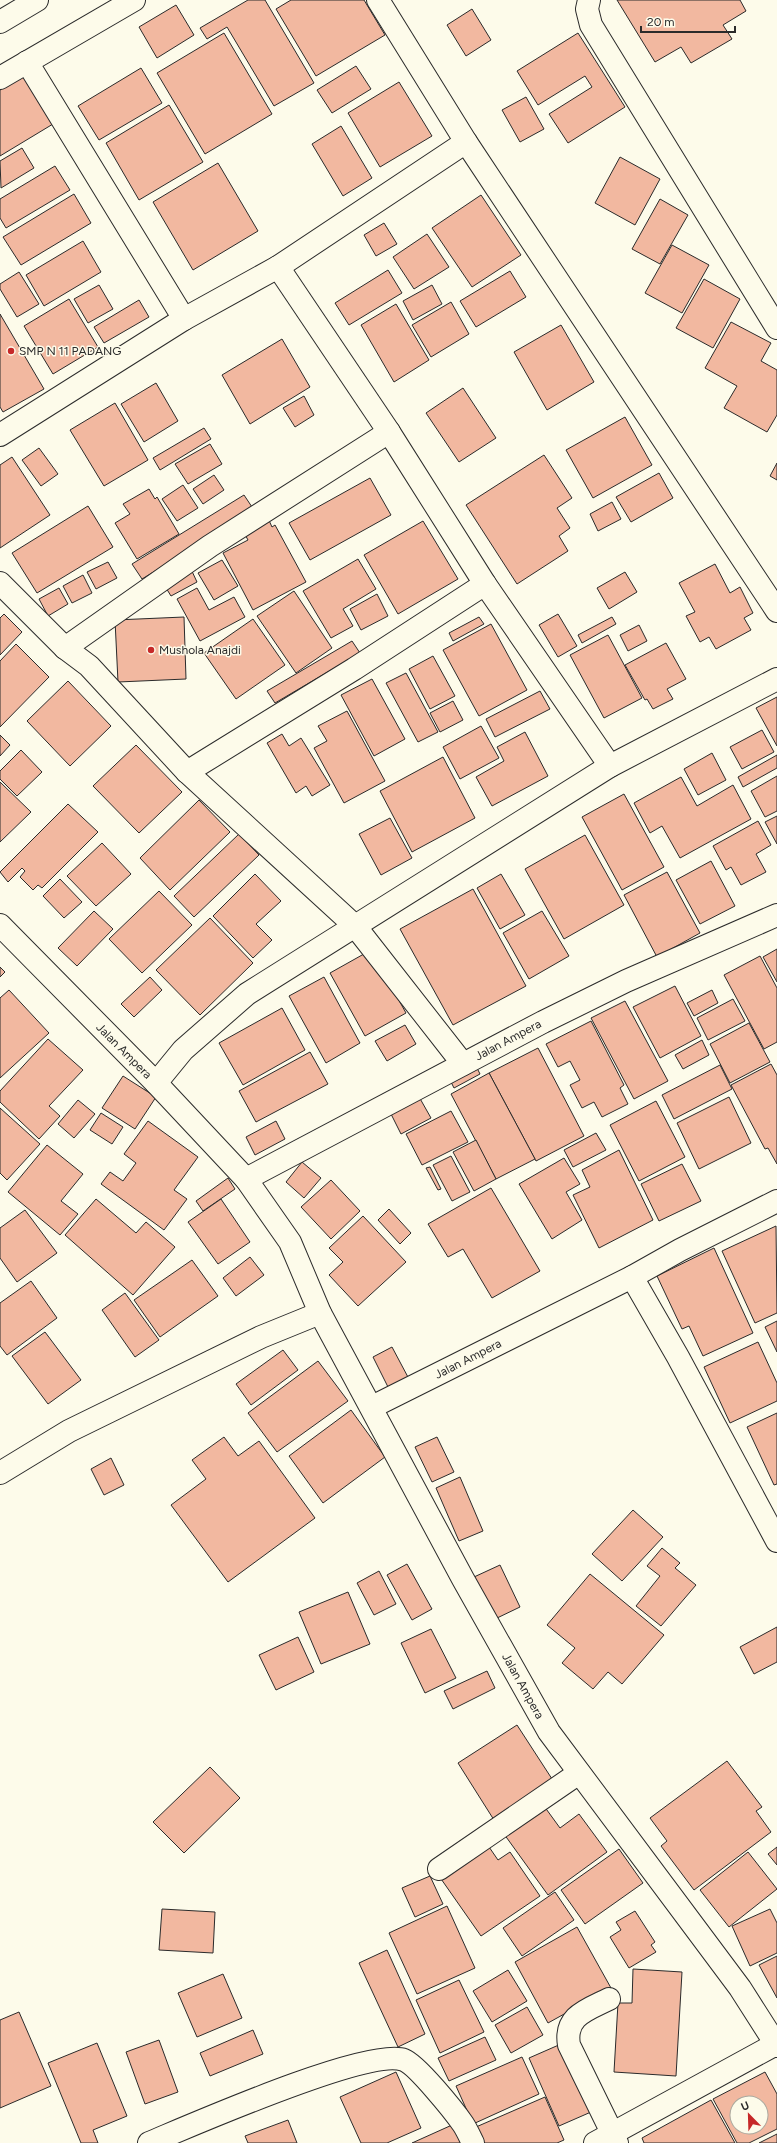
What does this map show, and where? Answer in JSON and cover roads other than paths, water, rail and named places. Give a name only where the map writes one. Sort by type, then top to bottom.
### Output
[{"type":"main road","points":[[0,22],[37,0]]},
{"type":"main road","points":[[0,78],[134,0]]},
{"type":"main road","points":[[378,0],[466,142],[777,611]]},
{"type":"main road","points":[[589,0],[587,9],[591,25],[777,328]]},
{"type":"main road","points":[[27,62],[184,319]]},
{"type":"main road","points":[[0,435],[184,319],[278,267],[466,142]]},
{"type":"main road","points":[[278,267],[389,432],[485,584],[610,766]]},
{"type":"main road","points":[[65,648],[210,546],[389,432]]},
{"type":"main road","points":[[0,583],[65,648],[89,666],[188,772],[355,926],[463,1064]]},
{"type":"main road","points":[[188,772],[354,669],[485,584]]},
{"type":"main road","points":[[156,1084],[183,1050],[247,994],[610,766],[777,679]]},
{"type":"main road","name":"Jalan Ampera","points":[[246,1178],[542,1022],[619,984],[777,915]]},
{"type":"main road","name":"Jalan Ampera","points":[[0,926],[156,1084],[246,1178],[290,1242],[320,1313],[372,1407],[463,1579],[549,1732],[740,1988],[776,2045]]},
{"type":"main road","name":"Jalan Ampera","points":[[372,1407],[632,1277],[680,1250],[777,1201]]},
{"type":"main road","points":[[632,1277],[678,1357],[777,1541]]},
{"type":"main road","points":[[0,1473],[69,1431],[261,1337],[320,1313]]},
{"type":"main road","points":[[439,1869],[579,1773]]},
{"type":"main road","points":[[608,1998],[579,2014],[571,2024],[567,2035],[569,2045],[608,2140],[776,2045]]},
{"type":"main road","points":[[149,2143],[262,2096],[351,2067],[382,2059],[403,2060],[415,2068],[463,2124],[473,2143]]},
{"type":"place","name":"SMP N 11 PADANG","points":[[11,351]]},
{"type":"place","name":"Mushola Anajdi","points":[[151,650]]}]
